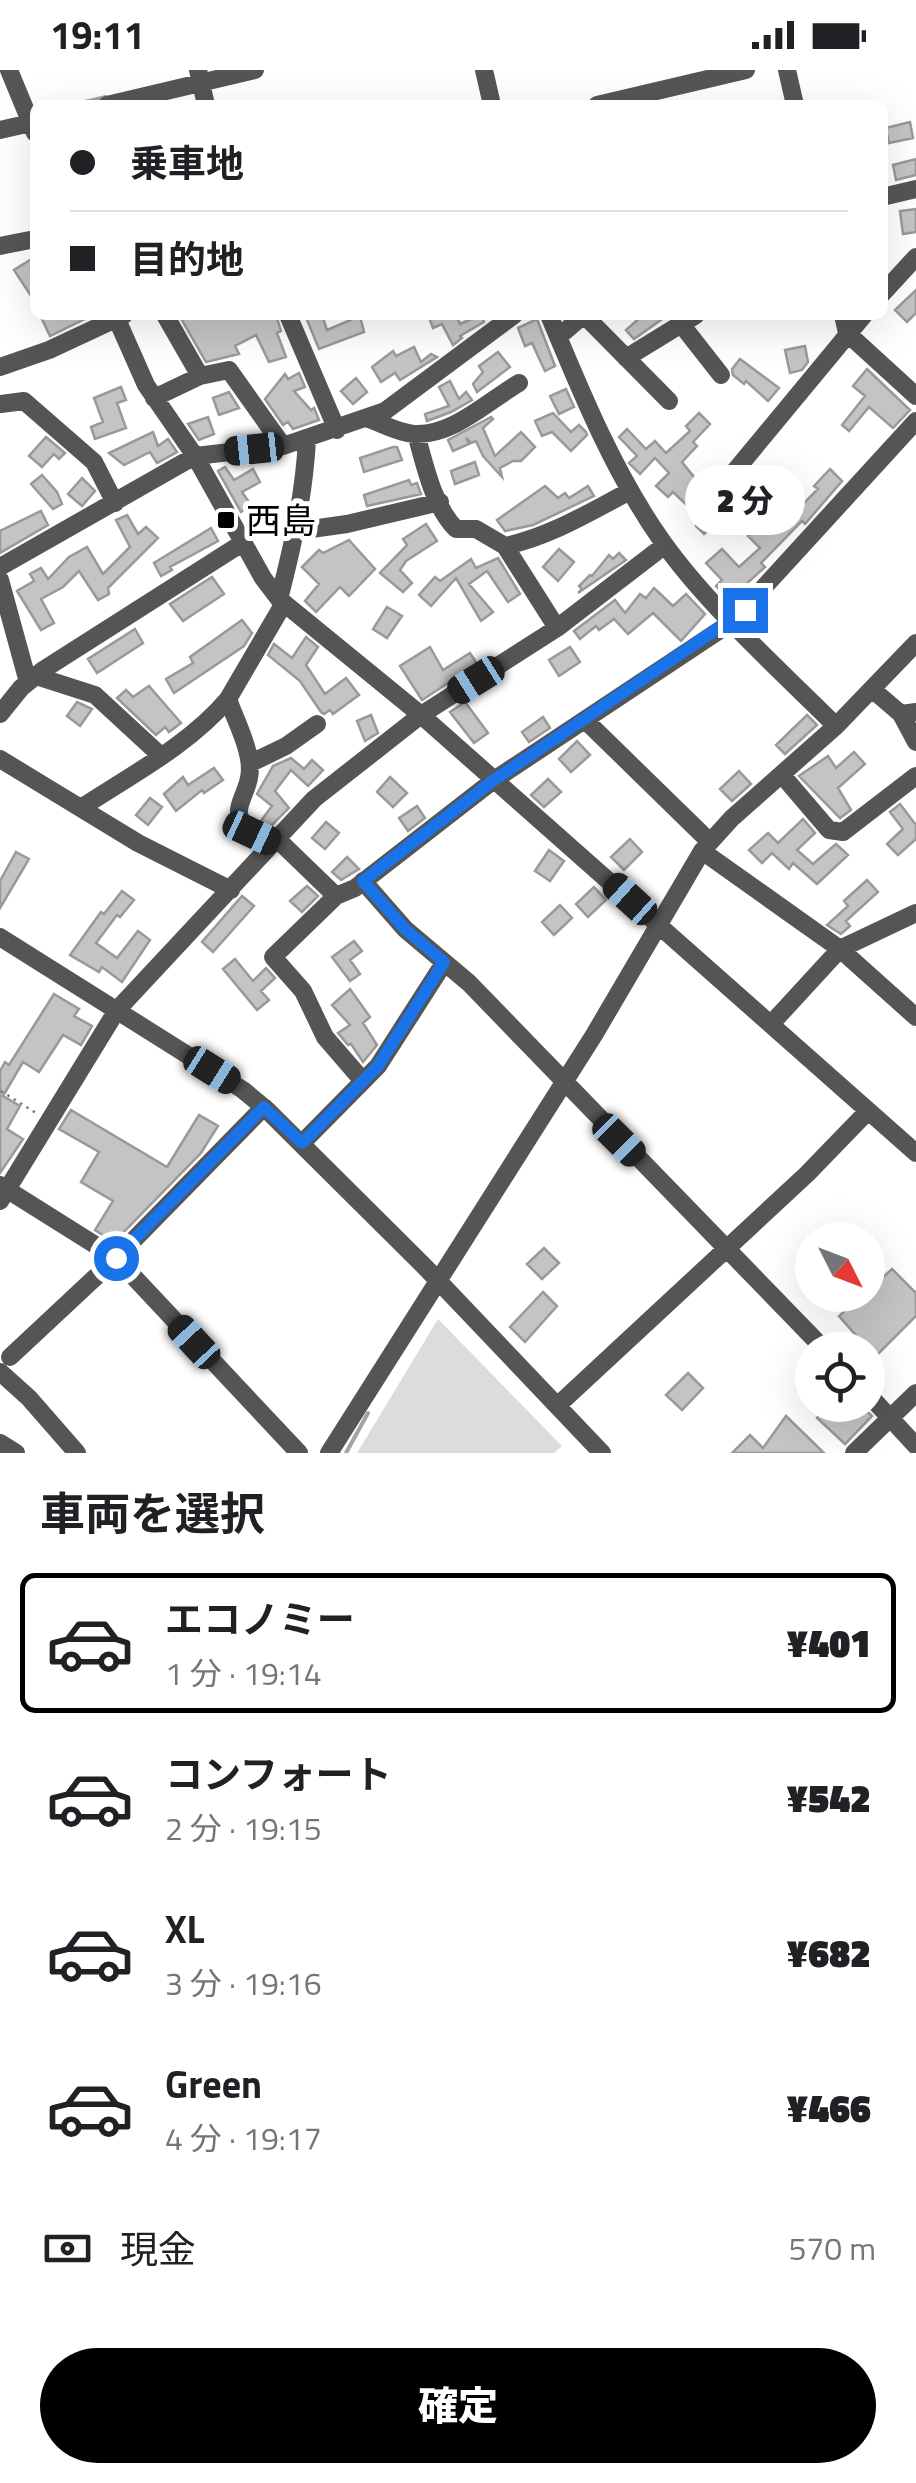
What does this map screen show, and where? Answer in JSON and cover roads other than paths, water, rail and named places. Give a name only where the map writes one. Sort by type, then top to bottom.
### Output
[{"type":"street","points":[[9,70],[30,117]]},
{"type":"street","points":[[124,100],[199,77],[255,70]]},
{"type":"street","points":[[484,70],[491,100]]},
{"type":"street","points":[[618,100],[746,70]]},
{"type":"street","points":[[786,70],[793,100]]},
{"type":"street","points":[[0,130],[30,126]]},
{"type":"street","points":[[888,196],[916,189]]},
{"type":"street","points":[[0,246],[30,240]]},
{"type":"street","points":[[888,287],[916,257]]},
{"type":"street","points":[[0,367],[49,350],[111,320]]},
{"type":"street","points":[[121,320],[154,398],[195,456],[263,578],[282,601],[422,715],[916,1153]]},
{"type":"street","points":[[169,320],[200,376]]},
{"type":"street","points":[[290,320],[337,430]]},
{"type":"street","points":[[0,567],[195,456],[284,446],[369,419],[401,401],[507,320]]},
{"type":"street","points":[[551,320],[630,491],[664,545],[732,622],[836,726]]},
{"type":"street","points":[[558,336],[578,320]]},
{"type":"street","points":[[589,320],[668,401]]},
{"type":"street","points":[[626,358],[689,320],[722,375]]},
{"type":"street","points":[[720,489],[845,324],[916,396]]},
{"type":"street","points":[[154,398],[200,376],[229,370],[284,446]]},
{"type":"street","points":[[369,419],[416,434],[470,417],[486,402],[519,383]]},
{"type":"street","points":[[7,422],[0,402],[24,401],[94,462],[115,503]]},
{"type":"street","points":[[362,1082],[325,1037],[303,991],[273,958],[336,896],[363,881],[494,780],[732,622],[916,421]]},
{"type":"street","points":[[416,434],[440,502],[456,529],[476,530],[505,546],[557,628]]},
{"type":"street","points":[[82,808],[191,736],[228,700],[282,601],[298,530],[307,440]]},
{"type":"street","points":[[505,546],[575,520],[630,491]]},
{"type":"street","points":[[298,530],[347,524],[440,502]]},
{"type":"street","points":[[0,714],[32,679],[244,542]]},
{"type":"street","points":[[299,1453],[116,1258],[2,1192],[50,1122],[117,1010],[314,799],[422,715],[557,628],[664,545]]},
{"type":"street","points":[[0,580],[32,679]]},
{"type":"street","points":[[329,1453],[563,1083],[706,846],[836,726],[916,643]]},
{"type":"street","points":[[32,679],[95,695],[160,756]]},
{"type":"street","points":[[873,690],[908,713],[916,742]]},
{"type":"street","points":[[228,700],[251,763],[240,805],[242,825],[274,841],[336,896]]},
{"type":"street","points":[[585,720],[706,846],[840,949],[916,1017]]},
{"type":"street","points":[[251,763],[286,746],[317,724]]},
{"type":"street","points":[[0,758],[138,843],[231,890]]},
{"type":"street","points":[[782,775],[829,830],[836,833],[843,832],[916,776]]},
{"type":"street","points":[[363,881],[405,929],[469,984],[808,1332]]},
{"type":"street","points":[[771,1024],[840,949],[916,913]]},
{"type":"street","points":[[0,937],[264,1107],[602,1453]]},
{"type":"street","points":[[302,1143],[378,1066],[444,962]]},
{"type":"street","points":[[77,1453],[5,1364],[264,1107]]},
{"type":"street","points":[[556,1406],[868,1111]]},
{"type":"street","points":[[854,1453],[916,1393]]},
{"type":"street","points":[[885,1413],[916,1446]]},
{"type":"street","points":[[0,1443],[16,1453]]},
{"type":"waterway","points":[[93,100],[106,97]]},
{"type":"waterway","points":[[346,1453],[368,1413]]},
{"type":"place","name":"西島","points":[[226,520]]}]
